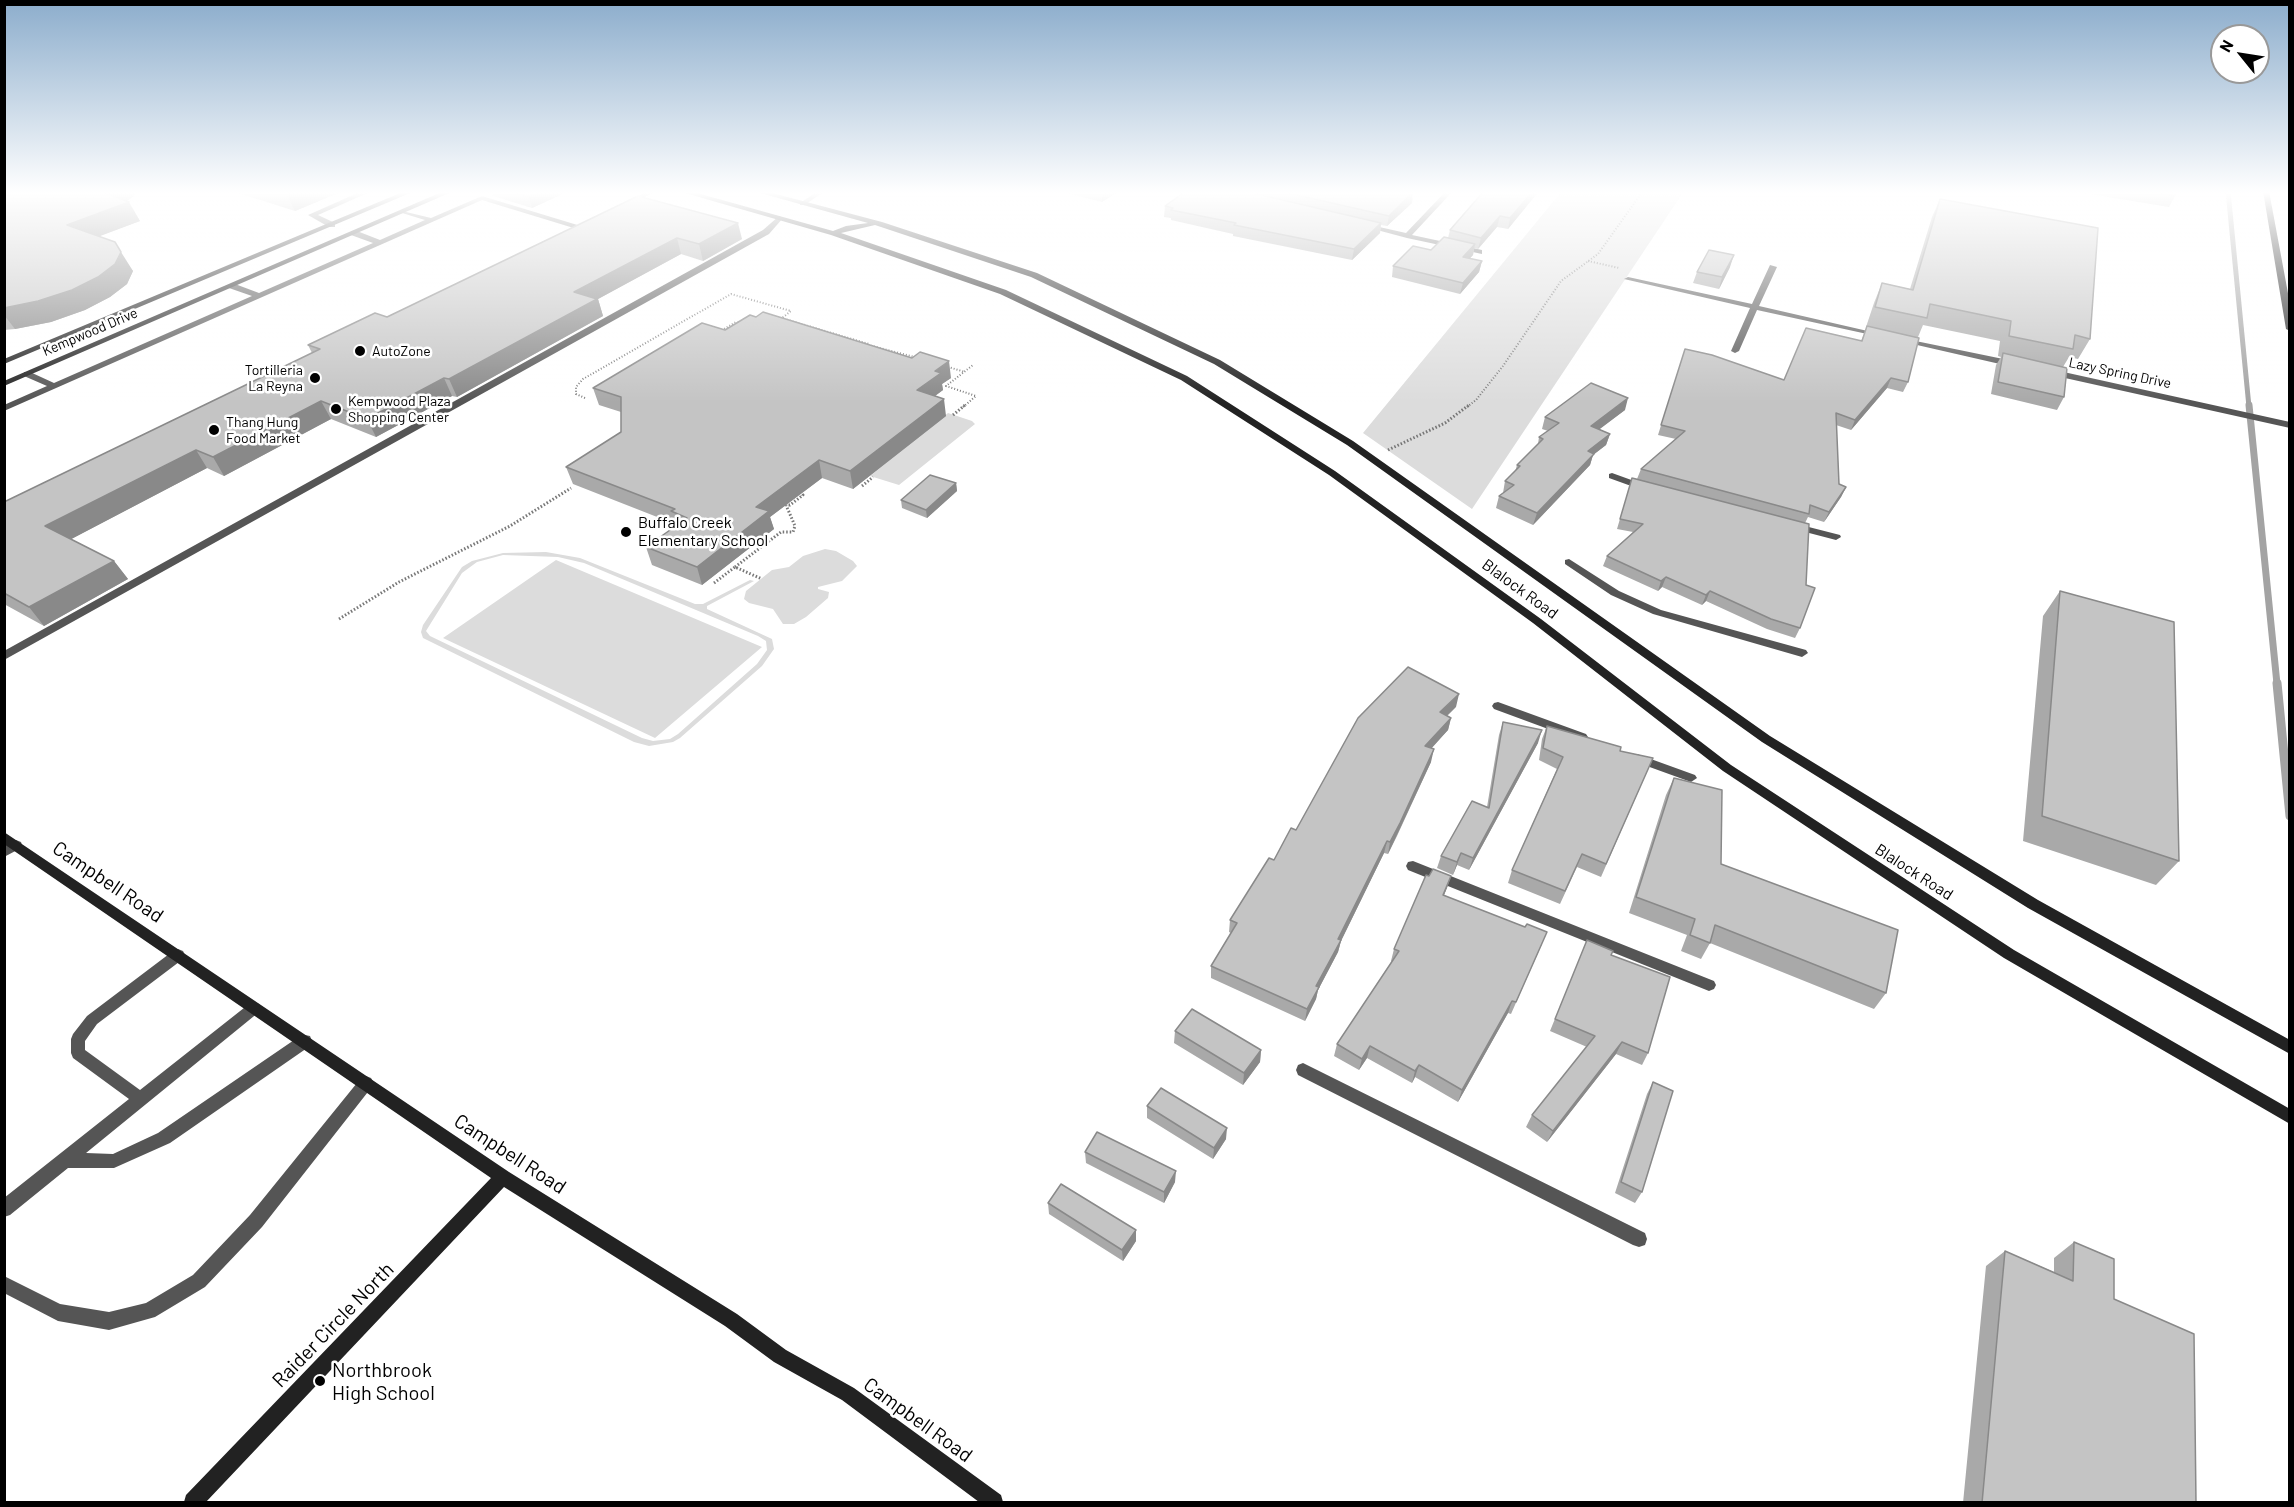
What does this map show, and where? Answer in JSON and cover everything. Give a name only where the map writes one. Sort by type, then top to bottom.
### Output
[{"type":"main road","name":"Kempwood Drive","points":[[4,362],[246,261]]},
{"type":"main road","name":"Kempwood Drive","points":[[4,384],[289,261]]},
{"type":"main road","name":"Blalock Road","points":[[915,261],[1003,292],[1184,378],[1332,473],[1537,621],[1727,768],[2009,954],[2289,1117]]},
{"type":"main road","name":"Blalock Road","points":[[992,261],[1034,275],[1217,362],[1350,442],[1766,739],[2033,904],[2289,1048]]},
{"type":"main road","points":[[2278,261],[2289,329]]},
{"type":"main road","name":"Campbell Road","points":[[8,845],[305,1041],[503,1177],[732,1320],[780,1356],[848,1394],[994,1503]]},
{"type":"main road","name":"Raider Circle North","points":[[193,1503],[503,1177]]},
{"type":"street","points":[[4,408],[339,261]]},
{"type":"street","points":[[4,656],[713,261]]},
{"type":"street","points":[[1735,351],[1773,267]]},
{"type":"street","points":[[1628,279],[2019,365]]},
{"type":"street","points":[[232,286],[260,296]]},
{"type":"street","name":"Lazy Spring Drive","points":[[2042,370],[2286,424]]},
{"type":"street","points":[[27,374],[54,386]]},
{"type":"street","points":[[1612,476],[1652,490]]},
{"type":"street","points":[[1778,522],[1836,537]]},
{"type":"street","points":[[1569,562],[1615,593],[1657,612],[1802,653]]},
{"type":"street","points":[[1498,706],[1595,742]]},
{"type":"street","points":[[1627,754],[1691,778]]},
{"type":"street","points":[[1413,867],[1709,986]]},
{"type":"street","points":[[140,1099],[78,1053],[78,1039],[92,1020],[178,956]]},
{"type":"street","points":[[4,1209],[254,1008]]},
{"type":"street","points":[[64,1160],[114,1161],[164,1138],[305,1041]]},
{"type":"street","points":[[1303,1070],[1639,1239]]},
{"type":"street","points":[[4,1284],[58,1312],[109,1322],[150,1311],[199,1281],[255,1221],[366,1083]]},
{"type":"path","points":[[1385,452],[1445,423],[1476,400],[1503,366],[1561,281],[1589,261]]},
{"type":"path","points":[[585,398],[576,394],[576,387],[583,379],[731,294],[791,311],[772,324]]},
{"type":"path","points":[[783,318],[922,360]]},
{"type":"path","points":[[718,333],[736,322],[745,325]]},
{"type":"path","points":[[860,351],[869,344]]},
{"type":"path","points":[[944,366],[965,372]]},
{"type":"path","points":[[953,415],[976,396],[946,386],[973,366]]},
{"type":"path","points":[[862,486],[873,477]]},
{"type":"path","points":[[779,505],[786,505],[803,495],[796,487]]},
{"type":"path","points":[[339,619],[399,582],[510,526],[572,488]]},
{"type":"path","points":[[714,583],[781,532],[792,532],[795,526],[786,505]]},
{"type":"path","points":[[735,567],[762,579]]},
{"type":"path","points":[[752,580],[757,576]]},
{"type":"shaded area","points":[[1504,261],[1637,261],[1472,509],[1363,433]]},
{"type":"shaded area","points":[[948,413],[975,424],[899,485],[870,476]]},
{"type":"shaded area","points":[[825,549],[836,551],[857,566],[842,581],[818,587],[818,589],[829,592],[828,598],[806,617],[794,624],[783,624],[773,609],[749,603],[744,599],[746,591],[772,570],[789,567],[803,556]]},
{"type":"shaded area","points":[[546,552],[580,558],[695,604],[703,604],[750,580],[754,581],[707,606],[707,609],[772,639],[774,649],[762,666],[680,738],[673,742],[649,746],[634,742],[423,638],[421,632],[423,625],[462,567],[472,561],[503,553]],"holes":[[[503,555],[558,557],[584,563],[758,636],[766,641],[767,650],[757,664],[678,734],[670,739],[653,741],[642,738],[430,636],[426,631],[462,573],[477,562]]]},
{"type":"shaded area","points":[[556,560],[762,647],[655,738],[443,638]]},
{"type":"building","points":[[4,261],[116,261],[98,277],[72,290],[38,301],[4,308]]},
{"type":"building","points":[[502,261],[633,261],[574,292],[597,299],[449,379],[444,378],[367,419],[321,401],[213,457],[196,450],[45,526],[114,561],[29,607],[4,593],[4,502],[320,349],[308,345],[375,313],[387,317]]},
{"type":"building","points":[[1398,261],[1482,261],[1463,283],[1393,266]]},
{"type":"building","points":[[1703,261],[1731,261],[1722,277],[1697,272]]},
{"type":"building","points":[[1922,261],[2096,261],[2090,339],[2075,335],[2073,349],[2009,336],[2011,321],[1930,304],[1927,318],[1875,307],[1882,283],[1913,290]]},
{"type":"building","points":[[763,312],[912,358],[920,352],[949,361],[935,371],[941,373],[917,390],[944,399],[850,471],[819,460],[756,507],[769,511],[697,567],[646,547],[687,518],[671,511],[675,509],[566,467],[621,432],[621,397],[593,388],[702,323],[725,330],[750,315],[756,317]]},
{"type":"building","points":[[1867,326],[1919,338],[1908,382],[1891,378],[1855,420],[1836,413],[1839,484],[1846,487],[1829,512],[1810,505],[1809,514],[1641,469],[1685,431],[1661,425],[1685,349],[1712,355],[1784,380],[1806,328],[1862,341]]},
{"type":"building","points":[[2003,353],[2067,368],[2064,397],[1998,382]]},
{"type":"building","points":[[1591,383],[1628,398],[1591,426],[1610,434],[1588,451],[1594,454],[1537,513],[1499,496],[1514,485],[1505,481],[1520,466],[1517,465],[1543,439],[1539,437],[1559,423],[1545,417]]},
{"type":"building","points":[[930,475],[956,483],[926,510],[901,500]]},
{"type":"building","points":[[1632,478],[1809,524],[1806,585],[1815,588],[1800,628],[1771,619],[1710,591],[1706,595],[1666,577],[1661,581],[1607,556],[1643,524],[1620,519]]},
{"type":"building","points":[[2060,591],[2174,622],[2179,861],[2042,816]]},
{"type":"building","points":[[1408,667],[1459,694],[1440,712],[1451,718],[1425,746],[1434,749],[1400,823],[1390,842],[1387,841],[1338,939],[1341,940],[1316,986],[1319,987],[1307,1009],[1211,966],[1237,923],[1230,920],[1269,858],[1274,860],[1291,828],[1296,830],[1358,718]]},
{"type":"building","points":[[1503,722],[1542,730],[1473,858],[1461,853],[1457,862],[1441,856],[1472,801],[1489,808]]},
{"type":"building","points":[[1547,726],[1621,747],[1620,751],[1653,758],[1606,864],[1582,854],[1565,891],[1512,870],[1563,757],[1543,748]]},
{"type":"building","points":[[1674,778],[1722,790],[1721,864],[1898,930],[1886,993],[1715,925],[1710,943],[1690,935],[1695,919],[1636,897]]},
{"type":"building","points":[[1433,869],[1451,876],[1443,895],[1525,927],[1527,924],[1547,932],[1516,1002],[1512,1001],[1462,1090],[1419,1065],[1415,1071],[1370,1046],[1362,1059],[1337,1044],[1399,951],[1394,949],[1426,875],[1429,876]]},
{"type":"building","points":[[1587,940],[1613,951],[1611,955],[1670,977],[1648,1053],[1622,1042],[1553,1131],[1532,1115],[1595,1036],[1555,1019]]},
{"type":"building","points":[[1192,1009],[1261,1050],[1244,1073],[1175,1031]]},
{"type":"building","points":[[1653,1082],[1673,1091],[1642,1192],[1621,1182]]},
{"type":"building","points":[[1161,1088],[1227,1128],[1214,1148],[1147,1106]]},
{"type":"building","points":[[1097,1132],[1176,1171],[1164,1192],[1085,1152]]},
{"type":"building","points":[[1061,1184],[1136,1230],[1122,1250],[1048,1203]]},
{"type":"building","points":[[2074,1242],[2114,1259],[2114,1299],[2194,1334],[2196,1503],[1982,1503],[2005,1251],[2073,1281]]},
{"type":"waterway","points":[[2235,261],[2249,407]]},
{"type":"waterway","points":[[2249,405],[2277,684]]},
{"type":"waterway","points":[[2277,683],[2290,816]]},
{"type":"place","name":"AutoZone","points":[[360,351]]},
{"type":"place","name":"Tortilleria La Reyna","points":[[315,378]]},
{"type":"place","name":"Kempwood Plaza Shopping Center","points":[[336,409]]},
{"type":"place","name":"Thang Hung Food Market","points":[[214,430]]},
{"type":"place","name":"Buffalo Creek Elementary School","points":[[626,532]]},
{"type":"place","name":"Northbrook High School","points":[[320,1381]]}]
